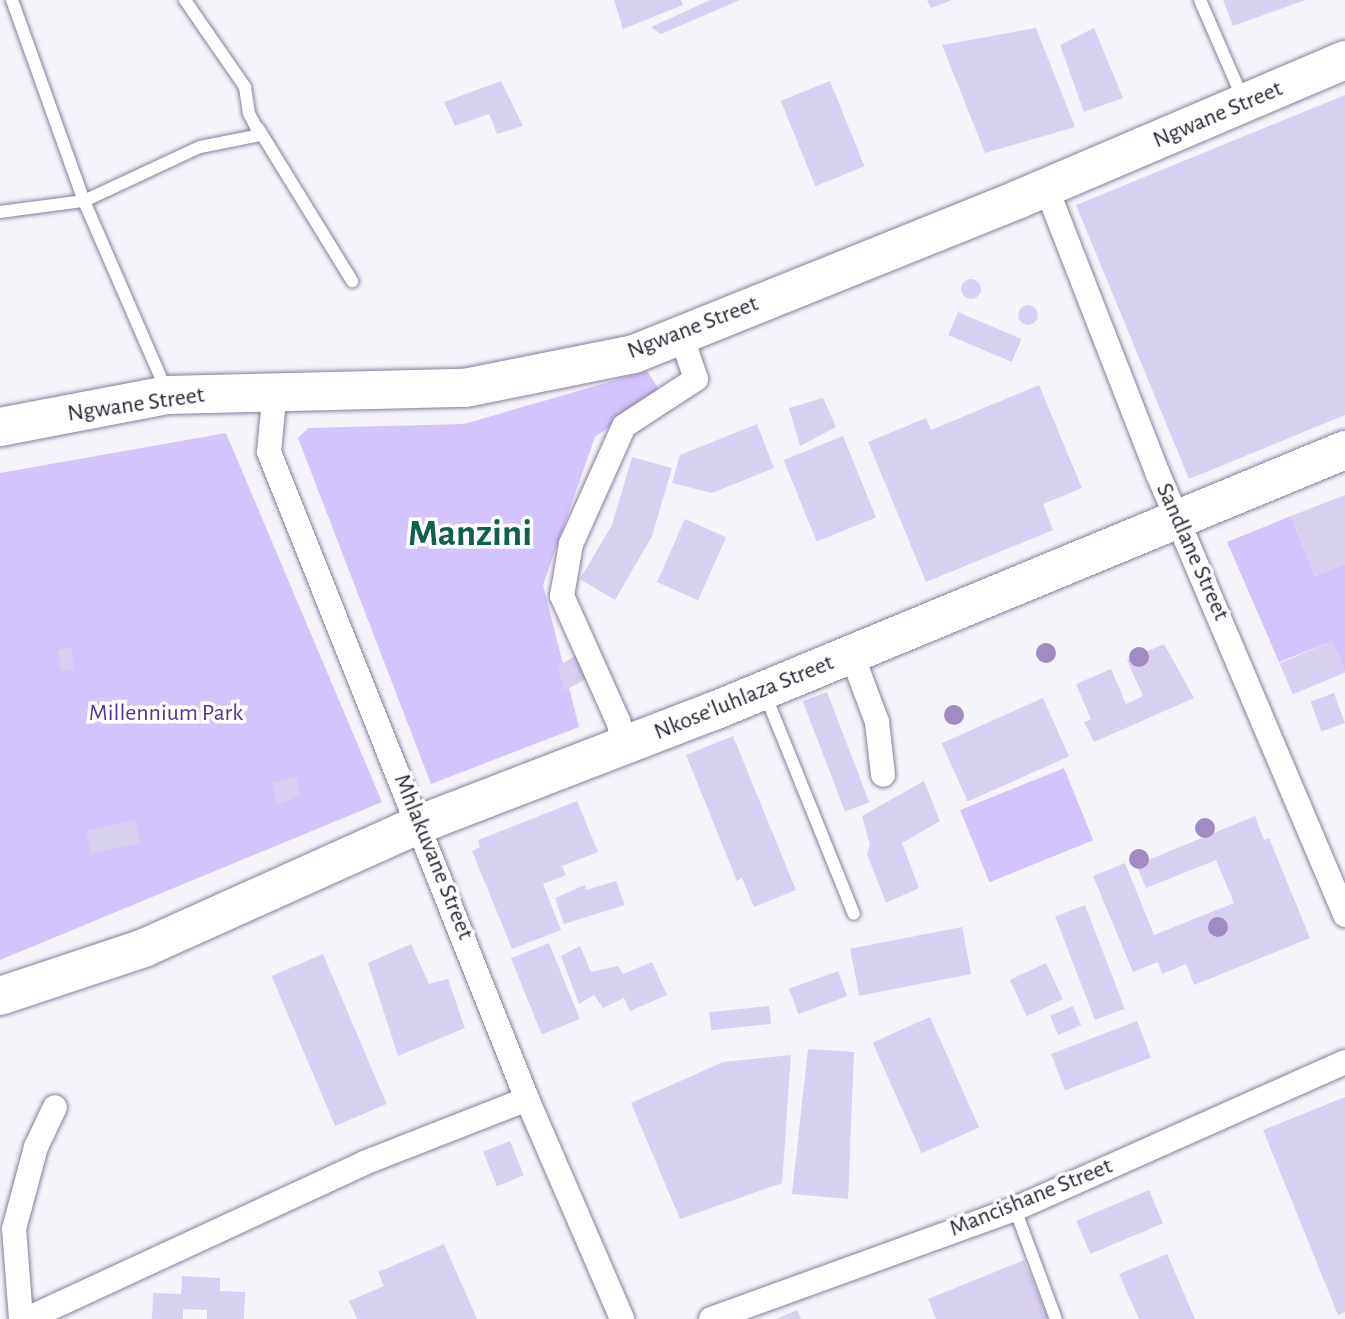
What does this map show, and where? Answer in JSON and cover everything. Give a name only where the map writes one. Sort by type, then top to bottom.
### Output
[{"type":"main road","name":"Ngwane Street","points":[[0,427],[168,395],[275,390],[465,388],[635,354],[1046,187],[1345,60]]},
{"type":"main road","name":"Nkose'luhlaza Street","points":[[0,996],[144,948],[418,825],[764,691],[1345,450]]},
{"type":"street","name":"Sandlane Street","points":[[1046,187],[1179,519],[1345,915]]},
{"type":"street","points":[[624,746],[618,721],[562,596],[571,544],[624,426],[696,379],[681,335]]},
{"type":"street","name":"Mhlakuvane Street","points":[[275,390],[270,452],[418,825],[447,889],[527,1098],[622,1319]]},
{"type":"street","points":[[852,654],[877,722],[883,775]]},
{"type":"street","name":"Mancishane Street","points":[[711,1319],[1015,1209],[1345,1062]]},
{"type":"street","points":[[27,1319],[352,1169],[527,1098]]},
{"type":"street","points":[[21,1319],[14,1229],[36,1147],[55,1107]]},
{"type":"lane","points":[[12,0],[84,201],[168,395]]},
{"type":"lane","points":[[0,212],[84,201],[200,147],[260,135],[249,113],[245,88],[185,0]]},
{"type":"lane","points":[[1200,0],[1245,104]]},
{"type":"lane","points":[[249,113],[352,281]]},
{"type":"lane","points":[[764,691],[854,914]]},
{"type":"lane","points":[[1015,1209],[1056,1319]]},
{"type":"green space","points":[[647,371],[660,391],[595,437],[543,585],[579,727],[431,784],[298,438],[308,428],[464,424]]},
{"type":"green space","name":"Millennium Park","points":[[226,433],[382,802],[0,960],[0,473]]},
{"type":"green space","points":[[1291,516],[1315,576],[1345,564],[1345,672],[1332,641],[1279,662],[1227,542]]},
{"type":"green space","points":[[1064,768],[1093,840],[989,882],[960,810]]},
{"type":"building","points":[[614,0],[681,0],[683,5],[623,29]]},
{"type":"building","points":[[710,0],[740,0],[661,34],[651,27]]},
{"type":"building","points":[[927,0],[952,0],[931,8]]},
{"type":"building","points":[[1223,0],[1305,0],[1233,26]]},
{"type":"building","points":[[1036,28],[1075,127],[985,153],[942,45]]},
{"type":"building","points":[[1094,28],[1123,98],[1084,112],[1060,45]]},
{"type":"building","points":[[501,81],[523,126],[497,134],[489,114],[455,126],[444,102]]},
{"type":"building","points":[[830,81],[864,166],[815,186],[781,101]]},
{"type":"building","points":[[1345,95],[1345,415],[1189,479],[1076,205]]},
{"type":"building","points":[[971,279],[978,282],[981,289],[978,296],[971,299],[964,296],[961,289],[964,282]]},
{"type":"building","points":[[1024,305],[1032,305],[1038,315],[1032,325],[1024,325],[1018,319],[1018,311]]},
{"type":"building","points":[[958,312],[1022,339],[1012,362],[948,335]]},
{"type":"building","points":[[1039,385],[1082,488],[1043,504],[1053,530],[926,582],[868,442],[926,418],[931,430]]},
{"type":"building","points":[[823,398],[836,427],[800,446],[789,408]]},
{"type":"building","points":[[757,424],[774,468],[712,493],[672,483],[680,455]]},
{"type":"building","points":[[843,436],[876,518],[817,542],[784,460]]},
{"type":"building","points":[[632,457],[672,468],[652,536],[615,600],[580,579],[612,525]]},
{"type":"building","points":[[1345,495],[1345,564],[1315,576],[1291,516]]},
{"type":"building","points":[[685,519],[726,537],[698,600],[657,582]]},
{"type":"building","points":[[1332,641],[1345,672],[1293,695],[1280,663]]},
{"type":"building","points":[[1164,644],[1194,698],[1094,742],[1084,722],[1091,719],[1076,684],[1111,669],[1126,704],[1143,696],[1127,660]]},
{"type":"building","points":[[71,648],[74,669],[61,671],[58,650]]},
{"type":"building","points":[[577,655],[588,678],[564,691],[558,666]]},
{"type":"building","points":[[827,692],[869,802],[845,811],[803,701]]},
{"type":"building","points":[[1334,693],[1345,723],[1321,732],[1311,702]]},
{"type":"building","points":[[1043,698],[1069,756],[968,802],[942,743]]},
{"type":"building","points":[[733,736],[796,890],[754,907],[742,878],[737,881],[686,755]]},
{"type":"building","points":[[296,776],[301,795],[278,805],[271,783]]},
{"type":"building","points":[[924,781],[940,821],[902,843],[919,888],[886,903],[867,854],[870,845],[862,816]]},
{"type":"building","points":[[577,801],[598,852],[562,866],[566,875],[543,884],[561,930],[512,949],[472,851],[480,847],[478,840]]},
{"type":"building","points":[[1255,816],[1264,840],[1269,838],[1310,938],[1194,985],[1186,964],[1162,974],[1158,962],[1133,972],[1093,876],[1125,863],[1154,935],[1234,903],[1216,860],[1146,888],[1136,865]]},
{"type":"building","points":[[135,820],[140,843],[91,854],[86,830]]},
{"type":"building","points":[[616,881],[625,905],[564,924],[555,898],[585,885],[586,890]]},
{"type":"building","points":[[1085,905],[1125,1009],[1095,1020],[1055,916]]},
{"type":"building","points":[[962,927],[971,974],[859,996],[850,949]]},
{"type":"building","points":[[549,943],[580,1019],[542,1034],[511,958]]},
{"type":"building","points":[[411,944],[429,984],[448,979],[465,1028],[398,1056],[368,963]]},
{"type":"building","points":[[580,946],[591,972],[618,966],[623,974],[652,962],[667,995],[630,1011],[624,998],[603,1008],[594,995],[579,1004],[561,956]]},
{"type":"building","points":[[323,954],[387,1104],[335,1126],[271,976]]},
{"type":"building","points":[[1046,963],[1063,999],[1027,1016],[1010,980]]},
{"type":"building","points":[[838,971],[847,996],[798,1014],[789,989]]},
{"type":"building","points":[[769,1006],[771,1024],[711,1030],[709,1012]]},
{"type":"building","points":[[1073,1006],[1081,1025],[1058,1035],[1050,1016]]},
{"type":"building","points":[[930,1017],[979,1128],[922,1153],[872,1043]]},
{"type":"building","points":[[1137,1021],[1151,1057],[1065,1090],[1051,1054]]},
{"type":"building","points":[[808,1049],[854,1052],[848,1199],[792,1194]]},
{"type":"building","points":[[791,1055],[782,1183],[680,1219],[631,1103],[723,1062]]},
{"type":"building","points":[[1345,1097],[1345,1312],[1338,1315],[1263,1130]]},
{"type":"building","points":[[510,1141],[524,1175],[497,1186],[483,1152]]},
{"type":"building","points":[[1149,1190],[1163,1223],[1090,1254],[1076,1221]]},
{"type":"building","points":[[444,1244],[477,1319],[357,1319],[349,1301],[384,1286],[378,1272]]},
{"type":"building","points":[[1167,1254],[1195,1319],[1139,1319],[1119,1274]]},
{"type":"building","points":[[1024,1260],[1048,1319],[936,1319],[928,1299]]},
{"type":"building","points":[[182,1276],[220,1278],[220,1291],[245,1292],[244,1319],[207,1319],[207,1310],[183,1309],[183,1319],[152,1319],[153,1293],[181,1294]]},
{"type":"building","points":[[797,1310],[801,1319],[776,1319]]},
{"type":"district","name":"Manzini","points":[[470,535]]}]
